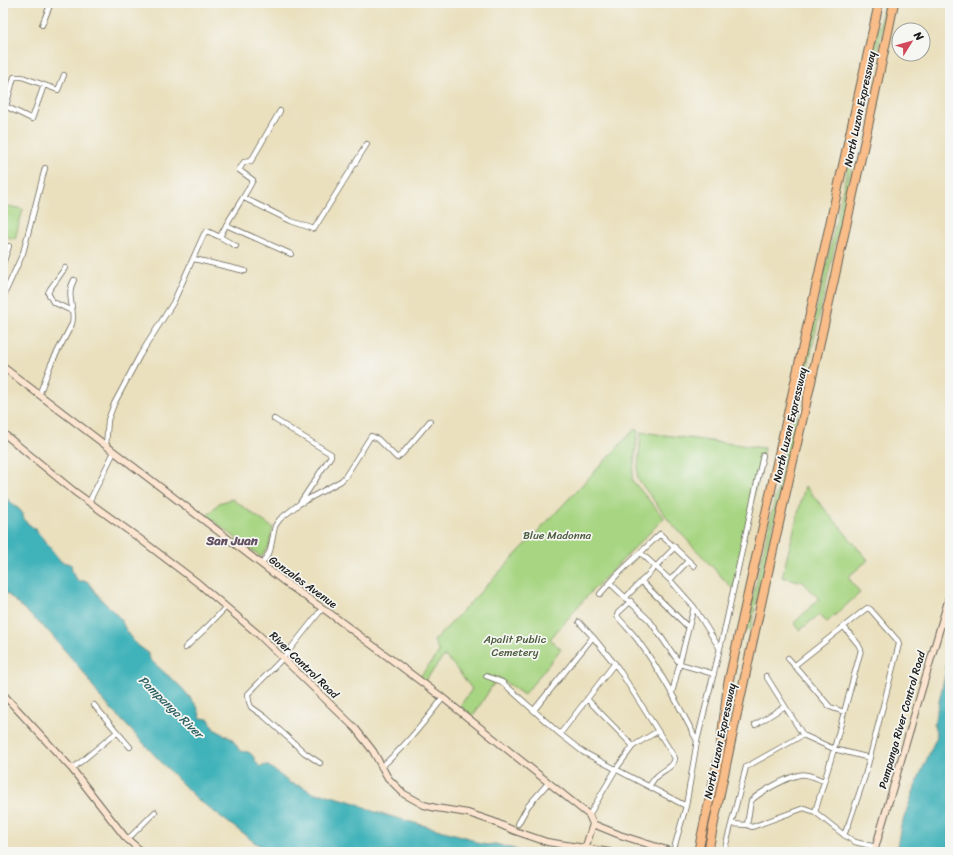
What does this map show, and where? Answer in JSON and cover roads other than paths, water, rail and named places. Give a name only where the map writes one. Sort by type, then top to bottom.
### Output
[{"type":"highway","name":"North Luzon Expressway","points":[[698,852],[720,752],[728,684],[879,3]]},
{"type":"highway","name":"North Luzon Expressway","points":[[708,852],[730,743],[841,250],[894,3]]},
{"type":"main road","name":"Gonzales Avenue","points":[[3,367],[262,564],[443,698],[589,815]]},
{"type":"main road","name":"River Control Road","points":[[3,433],[89,502],[140,539],[226,607],[283,658],[355,728],[372,751],[388,778],[404,794],[424,805],[468,813],[492,821],[515,832],[547,842],[610,852]]},
{"type":"main road","name":"Pampanga River Control Road","points":[[875,849],[950,594]]},
{"type":"main road","points":[[943,617],[950,607]]},
{"type":"main road","points":[[3,694],[72,768],[101,808],[128,840],[142,852]]},
{"type":"main road","points":[[586,848],[593,824],[589,815]]},
{"type":"main road","points":[[593,824],[620,835],[673,852]]},
{"type":"street","points":[[42,25],[51,3]]},
{"type":"street","points":[[44,85],[32,119],[5,106],[14,77],[22,77],[58,90],[64,75]]},
{"type":"street","points":[[220,237],[244,198],[253,180],[239,170],[243,162],[252,161],[280,111]]},
{"type":"street","points":[[244,198],[292,221],[314,229],[367,144]]},
{"type":"street","points":[[3,297],[23,253],[45,168]]},
{"type":"street","points":[[226,225],[292,254]]},
{"type":"street","points":[[106,446],[108,420],[114,404],[140,355],[173,303],[204,234],[207,231],[236,246]]},
{"type":"street","points":[[3,264],[9,246]]},
{"type":"street","points":[[194,259],[245,271]]},
{"type":"street","points":[[65,268],[48,293],[53,302],[72,311]]},
{"type":"street","points":[[39,394],[51,364],[72,324],[73,319],[70,288],[74,280]]},
{"type":"street","points":[[274,419],[331,454],[299,504]]},
{"type":"street","points":[[262,564],[270,551],[275,526],[280,519],[299,504],[346,477],[371,436],[378,439],[397,458],[430,421]]},
{"type":"street","points":[[89,502],[114,452]]},
{"type":"street","points":[[673,852],[686,806],[697,741],[720,649],[763,455]]},
{"type":"street","points":[[600,594],[660,534],[694,566]]},
{"type":"street","points":[[626,597],[675,547]]},
{"type":"street","points":[[641,553],[670,580],[694,607],[720,649]]},
{"type":"street","points":[[670,580],[688,561]]},
{"type":"street","points":[[641,582],[688,627]]},
{"type":"street","points":[[610,583],[650,620],[680,664],[714,674]]},
{"type":"street","points":[[631,601],[618,613],[617,616],[638,640],[672,693],[697,741]]},
{"type":"street","points":[[185,648],[226,607]]},
{"type":"street","points":[[672,693],[694,607]]},
{"type":"street","points":[[794,666],[868,608],[899,644],[865,776],[844,835]]},
{"type":"street","points":[[320,763],[305,753],[265,717],[251,707],[248,694],[283,658],[322,609]]},
{"type":"street","points":[[579,622],[614,663],[675,758],[675,762],[656,776],[649,786]]},
{"type":"street","points":[[815,812],[861,650],[844,627]]},
{"type":"street","points":[[534,710],[593,637]]},
{"type":"street","points":[[788,658],[830,707],[844,712]]},
{"type":"street","points":[[560,734],[614,663]]},
{"type":"street","points":[[486,676],[502,682],[560,734],[583,752],[686,806]]},
{"type":"street","points":[[766,676],[803,735],[834,749],[870,758]]},
{"type":"street","points":[[381,767],[394,756],[416,732],[443,698]]},
{"type":"street","points":[[587,699],[633,746]]},
{"type":"street","points":[[94,705],[130,747]]},
{"type":"street","points":[[755,725],[785,706]]},
{"type":"street","points":[[589,815],[616,769],[633,746],[658,731]]},
{"type":"street","points":[[72,768],[117,732]]},
{"type":"street","points":[[724,852],[746,767],[803,735]]},
{"type":"street","points":[[746,825],[751,801],[776,785],[799,775],[805,775],[824,781]]},
{"type":"street","points":[[518,824],[528,806],[549,782]]},
{"type":"street","points":[[732,824],[746,825],[752,828],[802,808],[815,812],[844,835],[856,842],[875,849]]},
{"type":"street","points":[[128,840],[155,812]]},
{"type":"water","name":"Pampanga River","points":[[3,495],[21,511],[25,521],[36,530],[59,559],[62,562],[71,564],[72,571],[78,581],[87,581],[100,598],[120,618],[128,634],[136,644],[147,652],[150,659],[182,688],[197,706],[201,718],[209,719],[214,729],[232,739],[240,751],[252,754],[260,767],[266,765],[290,783],[303,787],[315,794],[323,794],[356,803],[375,812],[469,838],[477,843],[487,845],[495,844],[522,852],[270,852],[254,842],[196,798],[100,697],[84,673],[50,633],[3,590]]},
{"type":"water","points":[[950,652],[950,852],[893,852],[897,846],[901,826],[918,779],[937,736],[934,725],[946,671],[946,664]]},
{"type":"district","name":"San Juan","points":[[232,540]]},
{"type":"park label","name":"Blue Madonna","points":[[557,535]]},
{"type":"park label","name":"Apalit Public Cemetery","points":[[515,645]]}]
